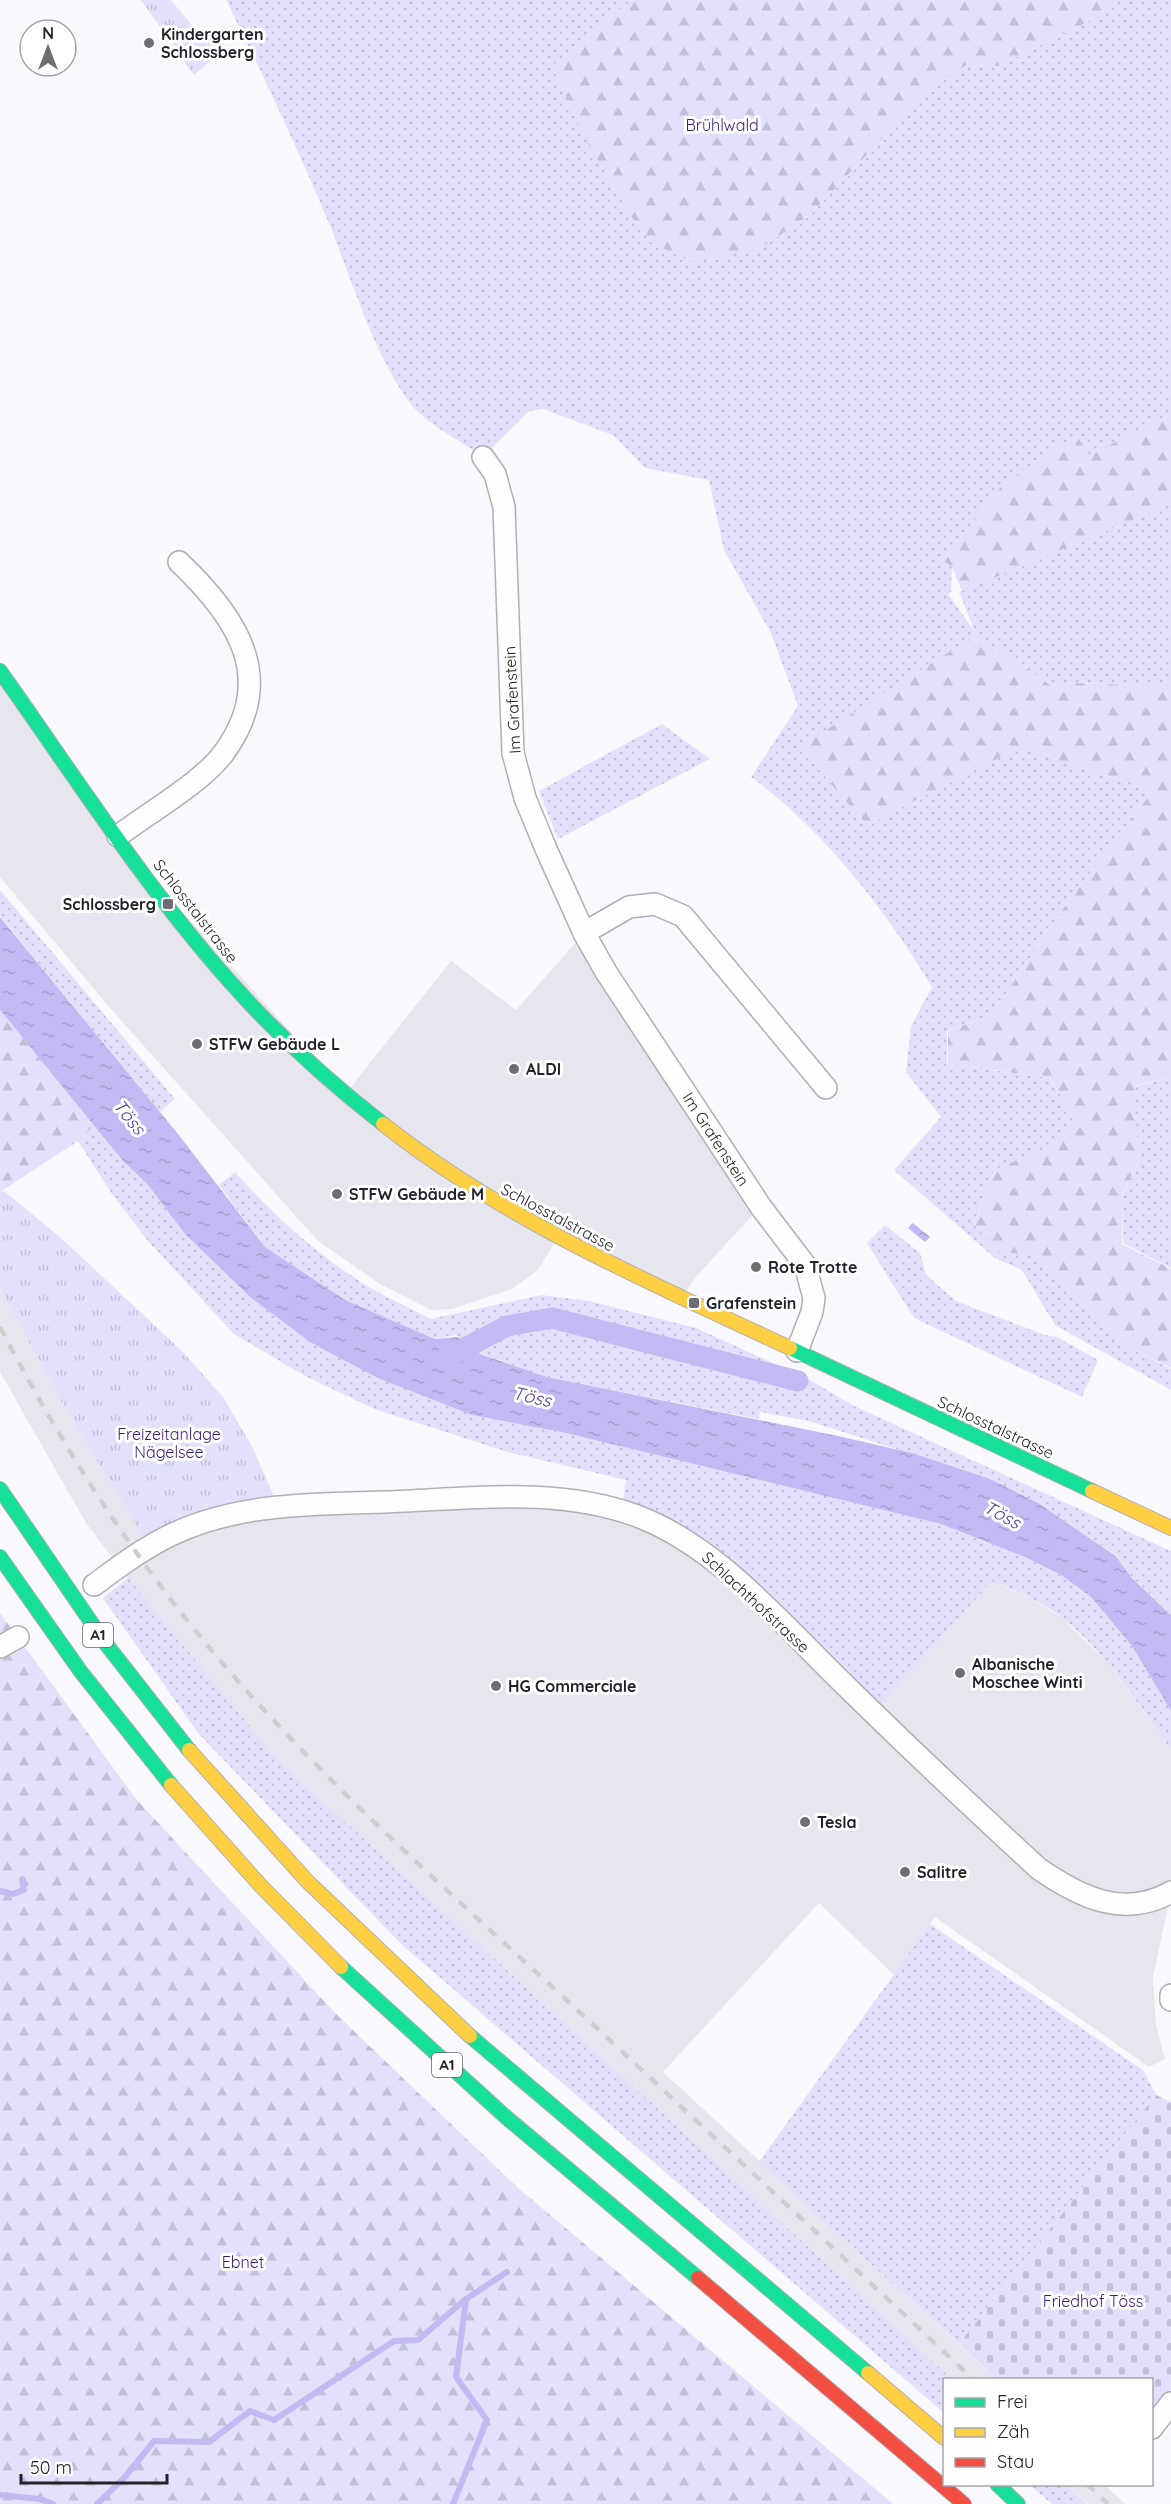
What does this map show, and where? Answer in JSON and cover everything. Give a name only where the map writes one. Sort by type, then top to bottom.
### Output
[{"type":"main road","name":"Schlosstalstrasse","points":[[0,671],[191,934],[242,995],[346,1094],[403,1140],[495,1203],[557,1238],[1171,1528]]},
{"type":"main road","name":"A1","points":[[0,1489],[61,1583],[141,1692],[207,1773],[309,1884],[387,1960],[502,2065],[943,2436]]},
{"type":"main road","name":"A1","points":[[0,1557],[80,1672],[146,1756],[230,1853],[325,1950],[495,2106],[846,2401],[943,2486]]},
{"type":"main road","name":"A1","points":[[943,2486],[964,2504]]},
{"type":"main road","points":[[999,2486],[1018,2504]]},
{"type":"street","name":"Im Grafenstein","points":[[483,457],[495,474],[501,490],[506,526],[513,753],[525,798],[584,933],[761,1207],[805,1265],[814,1298],[812,1312],[797,1351]]},
{"type":"street","points":[[118,836],[197,777],[223,754],[242,722],[249,688],[247,658],[236,627],[206,588],[179,562]]},
{"type":"street","points":[[584,933],[629,907],[655,904],[684,916],[826,1088]]},
{"type":"street","name":"Schlachthofstrasse","points":[[94,1585],[149,1546],[175,1533],[223,1517],[278,1506],[533,1497],[572,1500],[638,1516],[709,1556],[1030,1860],[1069,1889],[1106,1903],[1146,1904],[1171,1894]]},
{"type":"street","points":[[0,1647],[18,1637]]},
{"type":"street","points":[[1171,1995],[1171,2000]]},
{"type":"shaded area","points":[[0,671],[134,859],[346,1093],[451,961],[516,1010],[584,933],[755,1212],[696,1277],[682,1298],[557,1238],[538,1270],[512,1289],[452,1309],[431,1310],[380,1284],[318,1241],[110,1008],[0,877]]},
{"type":"shaded area","points":[[0,1289],[62,1403],[149,1546],[204,1522],[533,1497],[664,1529],[873,1713],[992,1581],[1032,1599],[1062,1618],[1106,1661],[1171,1749],[1171,1892],[1153,1978],[1156,2025],[1165,2059],[1149,2067],[935,1917],[894,1975],[819,1903],[663,2072],[995,2378],[951,2378],[276,1758],[138,1592],[86,1523],[0,1372]]},
{"type":"shaded area","points":[[1067,2486],[1106,2486],[1125,2504],[1088,2504]]},
{"type":"green space","points":[[141,0],[171,0],[204,40],[214,33],[227,48],[194,75]]},
{"type":"green space","points":[[226,0],[632,0],[552,66],[585,135],[623,201],[652,243],[761,248],[811,214],[923,95],[966,65],[998,66],[1089,21],[1119,0],[1171,0],[1171,414],[1090,456],[1076,435],[1003,484],[943,560],[952,567],[951,592],[948,594],[975,632],[959,592],[1171,504],[1171,679],[1160,686],[1077,683],[1050,685],[976,635],[867,825],[1021,747],[1152,792],[1065,906],[991,1015],[947,1031],[947,1064],[1049,1078],[1077,1120],[1052,1145],[994,1170],[974,1224],[997,1251],[1037,1256],[1077,1299],[1127,1346],[1171,1369],[1171,1390],[1055,1325],[1022,1270],[995,1258],[894,1170],[941,1117],[906,1072],[911,1026],[932,987],[874,901],[828,846],[803,821],[751,777],[798,706],[771,633],[724,550],[709,480],[645,468],[613,435],[543,409],[529,411],[483,457],[432,424],[414,408],[395,381],[374,339],[306,170]]},
{"type":"green space","name":"Brühlwald","points":[[632,0],[1119,0],[1089,21],[998,66],[966,65],[923,95],[811,214],[761,248],[691,262],[652,243],[631,216],[589,145],[552,66]]},
{"type":"green space","points":[[1171,414],[1171,504],[962,591],[952,567],[943,560],[1003,484],[1076,435],[1090,455]]},
{"type":"green space","points":[[976,635],[1050,685],[1077,683],[1159,686],[1171,679],[1171,1077],[1134,1086],[1139,1162],[1122,1195],[1122,1244],[1171,1269],[1171,1368],[1127,1346],[1077,1299],[1037,1256],[997,1251],[974,1225],[994,1170],[1052,1145],[1076,1120],[1050,1078],[948,1064],[948,1031],[991,1015],[1065,906],[1152,792],[1021,747],[867,825],[799,747]]},
{"type":"green space","points":[[662,724],[710,759],[558,839],[539,791]]},
{"type":"green space","points":[[0,890],[175,1099],[160,1112],[0,916]]},
{"type":"green space","points":[[0,1010],[94,1125],[78,1141],[0,1192]]},
{"type":"green space","points":[[1171,1077],[1171,1268],[1123,1243],[1122,1196],[1139,1162],[1133,1087]]},
{"type":"green space","points":[[94,1125],[123,1161],[148,1185],[185,1234],[250,1297],[310,1342],[472,1415],[566,1433],[941,1524],[1025,1557],[1061,1575],[1091,1597],[1132,1646],[1171,1711],[1171,1749],[1093,1646],[1046,1606],[992,1581],[873,1713],[742,1586],[621,1512],[626,1480],[508,1452],[377,1410],[305,1376],[234,1334],[148,1241],[112,1194],[78,1141]]},
{"type":"green space","points":[[235,1172],[278,1217],[326,1258],[369,1287],[430,1319],[541,1295],[589,1301],[696,1328],[810,1380],[854,1406],[1171,1551],[1171,1614],[1132,1577],[1116,1555],[1038,1503],[990,1479],[809,1421],[760,1412],[759,1419],[547,1377],[479,1353],[479,1349],[456,1335],[435,1339],[346,1301],[265,1247],[219,1185]]},
{"type":"green space","name":"Freizeitanlage Nägelsee","points":[[4,1191],[61,1238],[182,1351],[223,1397],[252,1446],[278,1506],[149,1546],[62,1403],[0,1289],[0,1192]]},
{"type":"green space","points":[[885,1225],[920,1253],[926,1275],[956,1301],[1045,1335],[1057,1337],[1098,1360],[1082,1397],[914,1318],[867,1243]]},
{"type":"green space","points":[[128,1578],[276,1758],[951,2378],[943,2378],[943,2412],[400,1943],[198,1733],[103,1598]]},
{"type":"green space","name":"Ebnet","points":[[0,1613],[136,1799],[337,2015],[517,2187],[893,2504],[0,2504]]},
{"type":"green space","points":[[930,1924],[1144,2071],[1156,2095],[959,2344],[759,2162]]},
{"type":"green space","name":"Friedhof Töss","points":[[1156,2095],[1171,2102],[1171,2403],[1153,2427],[1153,2378],[995,2378],[959,2344]]},
{"type":"green space","points":[[1030,2486],[1067,2486],[1087,2504],[1052,2504]]},
{"type":"water","name":"Töss","points":[[0,917],[178,1134],[265,1247],[345,1300],[435,1339],[458,1337],[477,1348],[480,1354],[547,1377],[912,1453],[990,1479],[1038,1503],[1116,1556],[1132,1578],[1171,1615],[1171,1711],[1132,1646],[1091,1597],[1061,1575],[1025,1557],[941,1524],[566,1433],[472,1415],[378,1378],[310,1342],[250,1297],[185,1234],[148,1185],[123,1161],[0,1010]]},
{"type":"water","points":[[913,1223],[930,1237],[925,1242],[908,1228]]},
{"type":"waterway","points":[[446,1358],[507,1326],[552,1318],[798,1381]]},
{"type":"waterway","points":[[0,1891],[13,1894],[24,1890],[22,1879]]},
{"type":"waterway","points":[[453,2504],[487,2420],[456,2377],[466,2299],[507,2272]]},
{"type":"waterway","points":[[97,2504],[124,2478],[154,2441],[209,2442],[250,2411],[274,2420],[394,2341],[418,2340],[466,2299]]},
{"type":"waterway","points":[[0,2495],[40,2499],[53,2504]]},
{"type":"railway","points":[[0,1327],[79,1467],[138,1555],[203,1640],[277,1724],[400,1847],[972,2378]]},
{"type":"railway","points":[[1089,2486],[1108,2504]]},
{"type":"traffic: fast","points":[[0,671],[116,837],[209,957],[242,995],[293,1047],[383,1124]]},
{"type":"traffic: fast","points":[[790,1348],[1092,1491]]},
{"type":"traffic: fast","points":[[0,1489],[106,1644],[189,1750]]},
{"type":"traffic: fast","points":[[0,1557],[81,1672],[171,1785]]},
{"type":"traffic: fast","points":[[341,1967],[507,2118],[698,2278]]},
{"type":"traffic: fast","points":[[470,2036],[868,2373]]},
{"type":"traffic: fast","points":[[999,2486],[1018,2504]]},
{"type":"traffic: slow","points":[[383,1124],[430,1159],[529,1220],[632,1274],[790,1348]]},
{"type":"traffic: slow","points":[[1092,1491],[1171,1528]]},
{"type":"traffic: slow","points":[[189,1750],[308,1882],[470,2036]]},
{"type":"traffic: slow","points":[[171,1785],[260,1885],[341,1967]]},
{"type":"traffic: slow","points":[[868,2373],[943,2437]]},
{"type":"traffic: jam","points":[[698,2278],[964,2504]]},
{"type":"place","name":"Kindergarten Schlossberg","points":[[149,43]]},
{"type":"place","name":"Schlossberg","points":[[168,904]]},
{"type":"place","name":"STFW Gebäude L","points":[[197,1044]]},
{"type":"place","name":"ALDI","points":[[514,1069]]},
{"type":"place","name":"STFW Gebäude M","points":[[337,1194]]},
{"type":"place","name":"Rote Trotte","points":[[756,1267]]},
{"type":"place","name":"Grafenstein","points":[[694,1303]]},
{"type":"place","name":"Albanische Moschee Winti","points":[[960,1673]]},
{"type":"place","name":"HG Commerciale","points":[[496,1686]]},
{"type":"place","name":"Tesla","points":[[805,1822]]},
{"type":"place","name":"Salitre","points":[[905,1872]]}]
